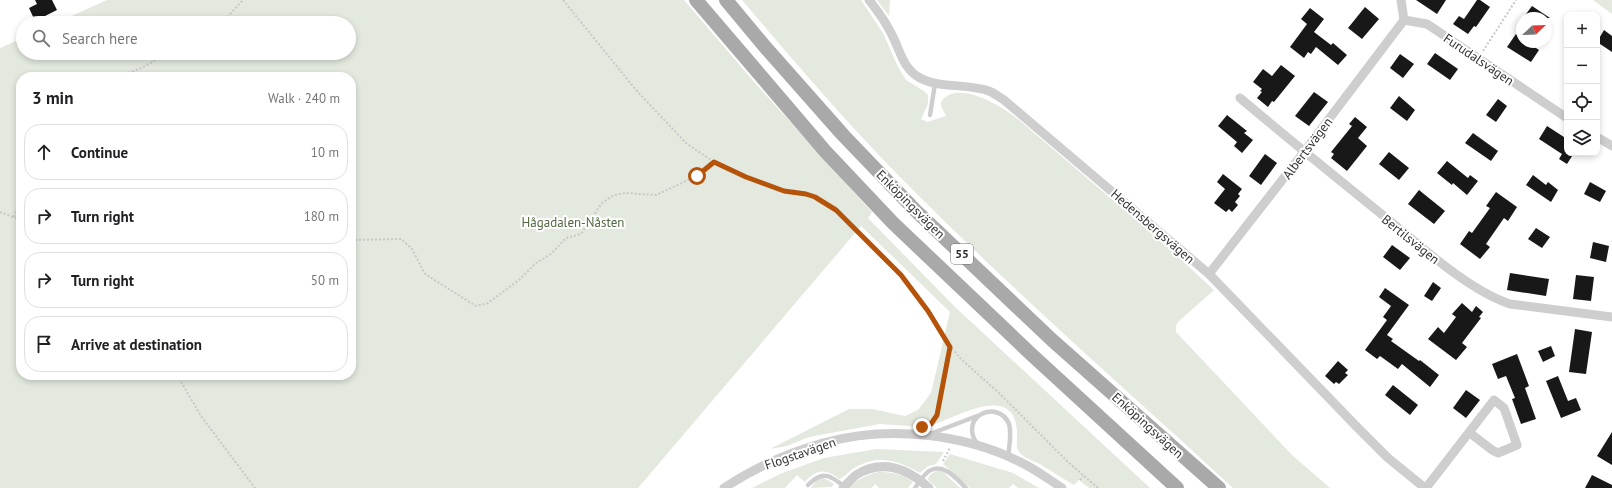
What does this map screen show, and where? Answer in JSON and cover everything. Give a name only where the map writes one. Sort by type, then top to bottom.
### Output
[{"type":"main road","name":"Enköpingsvägen","points":[[696,0],[825,151],[893,223],[1032,355],[1177,488]]},
{"type":"main road","name":"Enköpingsvägen","points":[[726,0],[766,48],[843,135],[916,210],[1052,340],[1219,488]]},
{"type":"street","name":"Hedensbergsvägen","points":[[869,0],[892,34],[899,52],[909,69],[919,78],[935,84],[969,87],[989,91],[1004,100],[1209,274],[1388,458],[1425,488]]},
{"type":"street","points":[[1401,0],[1404,20]]},
{"type":"street","name":"Furudalsvägen","points":[[1404,20],[1427,24],[1564,116]]},
{"type":"street","name":"Albertsvägen","points":[[1209,274],[1404,20]]},
{"type":"street","name":"Bertilsvägen","points":[[1240,98],[1304,152],[1448,268],[1494,298],[1510,304],[1612,316]]},
{"type":"street","points":[[1600,140],[1612,146]]},
{"type":"street","points":[[1425,488],[1470,433],[1494,400],[1504,408],[1517,445],[1498,453],[1470,433]]},
{"type":"street","name":"Flogstavägen","points":[[724,488],[757,468],[774,460],[823,443],[852,437],[884,434],[925,436],[978,446],[1026,465],[1062,488]]},
{"type":"street","points":[[844,487],[856,475],[872,468],[889,466],[904,470],[929,488]]},
{"type":"lane","points":[[930,115],[935,84]]},
{"type":"lane","points":[[925,436],[979,415],[989,412],[998,412],[1006,417],[1009,426],[1010,435],[1008,458]]},
{"type":"lane","points":[[978,446],[971,429],[973,421],[979,415]]},
{"type":"lane","points":[[915,488],[930,470],[938,468],[948,471],[966,488]]},
{"type":"lane","points":[[808,485],[816,477],[822,475],[830,476],[844,487]]},
{"type":"path","points":[[228,16],[243,0]]},
{"type":"path","points":[[563,0],[636,90],[687,144],[714,162],[746,177],[784,191],[806,194],[815,197],[836,210],[901,275],[928,311],[950,347],[978,375],[1024,416],[1083,476],[1098,488]]},
{"type":"path","points":[[1478,58],[1516,0]]},
{"type":"path","points":[[131,72],[145,67],[156,60]]},
{"type":"path","points":[[356,240],[401,239],[412,249],[425,274],[476,306],[488,303],[519,280],[536,263],[551,254],[566,238],[581,234],[602,202],[614,195],[625,193],[656,195],[697,176],[714,162]]},
{"type":"path","points":[[0,212],[14,217],[16,212]]},
{"type":"path","points":[[927,425],[933,421],[937,415],[950,347]]},
{"type":"path","points":[[180,380],[201,416],[255,488]]},
{"type":"path","points":[[938,468],[950,448]]},
{"type":"path","points":[[1080,480],[1083,476]]},
{"type":"green space","name":"Hågadalen-Nåsten","points":[[107,0],[684,0],[755,83],[872,212],[868,218],[954,306],[1150,488],[1089,488],[1079,480],[1074,485],[1040,464],[1028,459],[1019,452],[1014,417],[1006,409],[996,406],[970,410],[933,425],[924,427],[880,424],[809,437],[787,446],[770,449],[849,409],[872,409],[905,416],[918,410],[931,393],[950,312],[861,226],[638,488],[0,488],[0,48],[16,41],[16,60],[356,60],[356,16],[72,16]]},
{"type":"green space","points":[[742,0],[861,0],[883,33],[898,67],[906,80],[928,95],[928,104],[921,119],[927,122],[946,116],[941,106],[941,102],[948,95],[958,93],[980,97],[992,102],[1019,120],[1164,244],[1214,290],[1178,322],[1176,325],[1176,332],[1292,455],[1330,488],[1233,488],[957,234],[850,124]]},
{"type":"green space","points":[[877,0],[890,0],[889,16]]},
{"type":"green space","points":[[1593,0],[1612,0],[1612,14]]},
{"type":"green space","points":[[876,449],[944,452],[936,464],[928,466],[920,473],[912,468],[895,462],[879,460],[871,461],[854,468],[839,479],[830,473],[817,472],[805,482],[797,475],[785,488],[752,488],[780,474],[824,458]]},
{"type":"green space","points":[[950,454],[1013,473],[1039,488],[1018,488],[1013,484],[1009,488],[970,488],[943,464]]},
{"type":"green space","points":[[938,471],[943,472],[960,488],[937,488],[928,480],[929,476]]},
{"type":"green space","points":[[878,472],[897,474],[913,482],[908,488],[879,488],[875,484],[872,488],[848,488],[862,478]]},
{"type":"green space","points":[[822,478],[834,484],[832,487],[811,488],[816,481]]},
{"type":"building","points":[[35,0],[52,0],[57,10],[45,16],[33,16],[29,8],[37,4]]},
{"type":"building","points":[[1416,0],[1446,0],[1437,14]]},
{"type":"building","points":[[1477,0],[1480,0],[1490,7],[1476,27],[1474,26],[1468,34],[1453,24],[1459,16],[1464,19]]},
{"type":"building","points":[[1532,6],[1541,12],[1528,12]]},
{"type":"building","points":[[1365,7],[1379,19],[1362,39],[1348,28]]},
{"type":"building","points":[[1310,8],[1324,19],[1314,32],[1331,45],[1333,43],[1347,55],[1338,65],[1316,47],[1311,54],[1308,52],[1304,58],[1290,47],[1307,24],[1301,19]]},
{"type":"building","points":[[1604,30],[1612,36],[1612,52],[1600,44],[1600,37]]},
{"type":"building","points":[[1516,34],[1516,48],[1536,48],[1539,50],[1531,62],[1507,47]]},
{"type":"building","points":[[1435,53],[1458,69],[1450,80],[1427,64]]},
{"type":"building","points":[[1400,54],[1414,64],[1403,78],[1390,68]]},
{"type":"building","points":[[1281,65],[1295,76],[1274,102],[1272,101],[1268,107],[1257,98],[1262,92],[1260,91],[1262,89],[1253,82],[1263,69],[1272,76]]},
{"type":"building","points":[[1314,92],[1328,102],[1309,126],[1295,116]]},
{"type":"building","points":[[1399,96],[1415,110],[1407,121],[1390,108]]},
{"type":"building","points":[[1498,99],[1507,106],[1496,122],[1486,115]]},
{"type":"building","points":[[1227,115],[1247,131],[1244,133],[1253,140],[1242,153],[1234,146],[1237,142],[1218,126]]},
{"type":"building","points":[[1355,117],[1367,127],[1358,138],[1367,146],[1347,171],[1331,158],[1334,154],[1331,152],[1352,126],[1349,124]]},
{"type":"building","points":[[1547,126],[1564,137],[1564,156],[1572,156],[1567,164],[1559,159],[1562,154],[1539,139]]},
{"type":"building","points":[[1473,133],[1498,151],[1491,161],[1465,143]]},
{"type":"building","points":[[1389,152],[1409,168],[1399,180],[1379,164]]},
{"type":"building","points":[[1265,154],[1277,163],[1261,185],[1249,176]]},
{"type":"building","points":[[1447,161],[1468,178],[1470,175],[1478,181],[1467,195],[1453,183],[1452,185],[1437,173]]},
{"type":"building","points":[[1223,174],[1242,189],[1238,194],[1240,196],[1235,202],[1238,205],[1232,212],[1229,209],[1226,212],[1214,203],[1225,189],[1217,182]]},
{"type":"building","points":[[1533,175],[1546,185],[1548,182],[1558,190],[1551,202],[1526,185]]},
{"type":"building","points":[[1590,182],[1606,191],[1600,202],[1584,194]]},
{"type":"building","points":[[1419,190],[1445,211],[1434,224],[1408,204]]},
{"type":"building","points":[[1496,192],[1517,207],[1508,221],[1504,218],[1486,244],[1490,247],[1480,259],[1460,244],[1469,231],[1472,233],[1490,208],[1486,206]]},
{"type":"building","points":[[1536,228],[1550,237],[1542,248],[1528,239]]},
{"type":"building","points":[[1593,242],[1609,246],[1606,262],[1590,258]]},
{"type":"building","points":[[1392,245],[1410,258],[1400,270],[1383,257]]},
{"type":"building","points":[[1510,273],[1549,279],[1546,296],[1507,290]]},
{"type":"building","points":[[1576,275],[1594,277],[1591,301],[1573,299]]},
{"type":"building","points":[[1433,282],[1441,288],[1432,301],[1424,296]]},
{"type":"building","points":[[1385,288],[1409,305],[1387,335],[1393,339],[1391,341],[1419,361],[1420,360],[1439,375],[1430,387],[1402,364],[1398,369],[1380,356],[1377,359],[1365,350],[1387,320],[1383,317],[1391,306],[1379,297]]},
{"type":"building","points":[[1462,303],[1472,312],[1476,306],[1483,312],[1479,317],[1481,318],[1462,343],[1467,347],[1456,360],[1428,339],[1438,327],[1444,333],[1456,317],[1452,314]]},
{"type":"building","points":[[1575,329],[1592,332],[1586,374],[1569,372]]},
{"type":"building","points":[[1551,346],[1555,356],[1543,362],[1538,351]]},
{"type":"building","points":[[1517,354],[1529,386],[1525,388],[1536,419],[1521,424],[1512,399],[1515,398],[1506,376],[1498,379],[1492,364]]},
{"type":"building","points":[[1338,361],[1348,370],[1345,373],[1348,375],[1339,384],[1336,382],[1334,384],[1325,376]]},
{"type":"building","points":[[1558,376],[1568,401],[1576,398],[1581,410],[1561,418],[1546,381]]},
{"type":"building","points":[[1393,385],[1418,405],[1410,415],[1385,395]]},
{"type":"building","points":[[1466,390],[1480,400],[1466,418],[1453,408]]},
{"type":"building","points":[[1612,432],[1612,465],[1597,456]]},
{"type":"building","points":[[1592,475],[1612,485],[1612,488],[1585,488]]},
{"type":"route","points":[[697,176],[714,162],[746,177],[784,191],[806,194],[815,197],[836,210],[901,275],[928,311],[950,347],[937,415],[931,424],[922,427]]}]
